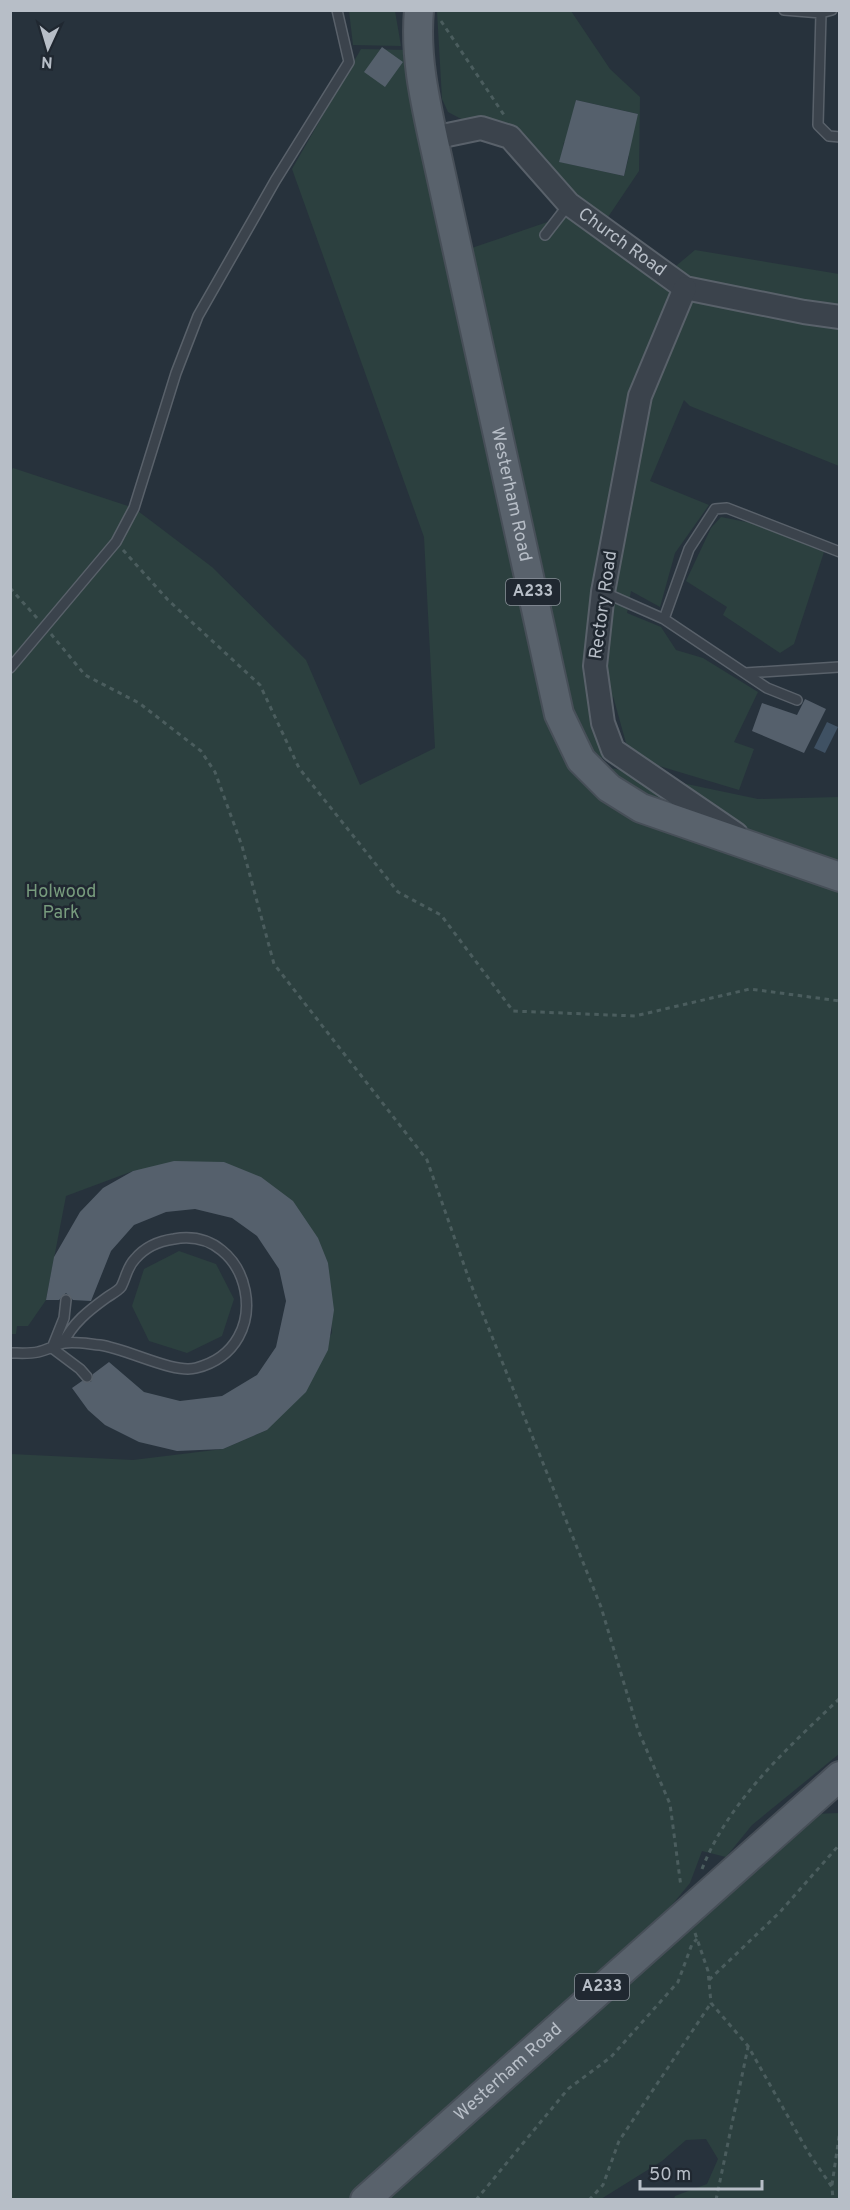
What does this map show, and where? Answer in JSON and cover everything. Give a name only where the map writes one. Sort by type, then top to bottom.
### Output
[{"type":"main road","name":"Westerham Road","points":[[429,15],[417,34],[421,77],[559,714],[581,760],[609,789],[641,808],[840,877]]},
{"type":"main road","name":"Westerham Road","points":[[365,2199],[840,1776]]},
{"type":"street","name":"Church Road","points":[[433,138],[481,128],[510,137],[569,204],[685,288],[840,317]]},
{"type":"street","name":"Rectory Road","points":[[685,288],[640,396],[603,592],[595,666],[603,723],[613,750],[762,851]]},
{"type":"lane","points":[[10,668],[116,542],[134,508],[176,373],[198,316],[275,181],[349,62],[337,10]]},
{"type":"lane","points":[[784,10],[821,13],[832,10]]},
{"type":"lane","points":[[821,13],[818,125],[830,136],[840,137]]},
{"type":"lane","points":[[546,235],[569,204]]},
{"type":"lane","points":[[664,619],[689,549],[716,509],[727,508],[840,552]]},
{"type":"lane","points":[[603,592],[664,619],[767,688],[797,700]]},
{"type":"lane","points":[[745,673],[839,667]]},
{"type":"lane","points":[[10,1353],[35,1353],[63,1343],[123,1350],[176,1369],[195,1369],[214,1362],[239,1337],[248,1296],[232,1261],[218,1247],[182,1238],[161,1241],[134,1259],[120,1288],[89,1310],[70,1329],[63,1343]]},
{"type":"lane","points":[[52,1348],[64,1318],[66,1300]]},
{"type":"lane","points":[[52,1348],[87,1377]]},
{"type":"path","points":[[429,15],[506,118]]},
{"type":"path","points":[[116,542],[168,600],[260,685],[299,768],[398,892],[441,915],[513,1011],[635,1016],[750,989],[840,1001]]},
{"type":"path","points":[[10,588],[85,675],[139,703],[201,751],[215,772],[242,846],[274,964],[427,1160],[470,1282],[602,1607],[638,1730],[670,1804],[682,1890]]},
{"type":"path","points":[[701,1873],[737,1806],[781,1755],[840,1698]]},
{"type":"path","points":[[709,1980],[780,1912],[840,1844]]},
{"type":"path","points":[[476,2199],[568,2089],[611,2057],[678,1982],[692,1944],[697,1938],[709,1980],[711,2003],[748,2046],[808,2152],[832,2187]]},
{"type":"path","points":[[589,2199],[603,2185],[619,2141],[711,2003]]},
{"type":"path","points":[[716,2199],[748,2046]]},
{"type":"path","points":[[833,2199],[832,2187],[840,2130]]},
{"type":"green space","points":[[349,11],[395,11],[401,46],[353,45]]},
{"type":"green space","points":[[437,11],[571,11],[610,69],[640,97],[639,171],[606,220],[582,201],[521,137],[463,120],[448,112],[442,99]],"holes":[[[576,100],[638,114],[625,155],[629,156],[624,176],[560,162],[564,142],[597,149],[572,119]]]},
{"type":"green space","name":"Holwood Park","points":[[361,49],[409,50],[463,251],[568,215],[670,271],[695,250],[839,274],[839,466],[690,406],[684,400],[650,481],[709,505],[675,553],[660,607],[631,591],[627,613],[661,627],[676,650],[703,658],[758,692],[734,742],[754,749],[739,790],[646,762],[626,743],[613,696],[601,766],[758,799],[839,797],[839,1754],[752,1825],[726,1857],[702,1851],[690,1883],[671,1906],[543,2021],[560,2047],[659,1949],[813,1814],[839,1813],[839,2199],[674,2199],[675,2196],[707,2184],[718,2159],[706,2139],[686,2140],[662,2161],[601,2199],[11,2199],[11,1454],[133,1460],[223,1449],[267,1430],[332,1333],[328,1263],[224,1162],[133,1171],[66,1196],[46,1300],[28,1326],[17,1326],[16,1334],[11,1334],[11,471],[13,468],[134,508],[212,567],[306,660],[360,785],[435,748],[424,537],[292,169]]},
{"type":"green space","points":[[721,517],[756,524],[824,552],[794,644],[780,653],[723,615],[727,607],[686,581],[711,528]]},
{"type":"green space","points":[[179,1251],[216,1264],[234,1299],[222,1336],[187,1353],[149,1341],[132,1306],[144,1269]]},
{"type":"water","points":[[827,722],[838,727],[825,753],[814,748]]},
{"type":"building","points":[[382,47],[403,62],[385,87],[364,72]]},
{"type":"building","points":[[576,100],[638,114],[624,176],[559,162]]},
{"type":"building","points":[[805,699],[826,709],[804,753],[752,731],[762,703],[797,715]]},
{"type":"building","points":[[174,1161],[224,1162],[261,1177],[293,1201],[318,1238],[328,1263],[334,1310],[328,1350],[306,1392],[267,1430],[223,1449],[177,1451],[139,1442],[105,1425],[88,1410],[72,1388],[82,1381],[91,1382],[93,1374],[109,1362],[144,1392],[180,1401],[222,1396],[257,1375],[276,1347],[286,1301],[279,1269],[257,1236],[232,1218],[195,1209],[166,1212],[134,1225],[111,1251],[91,1301],[73,1300],[66,1293],[59,1300],[46,1300],[54,1257],[80,1212],[103,1188],[133,1171]]}]
